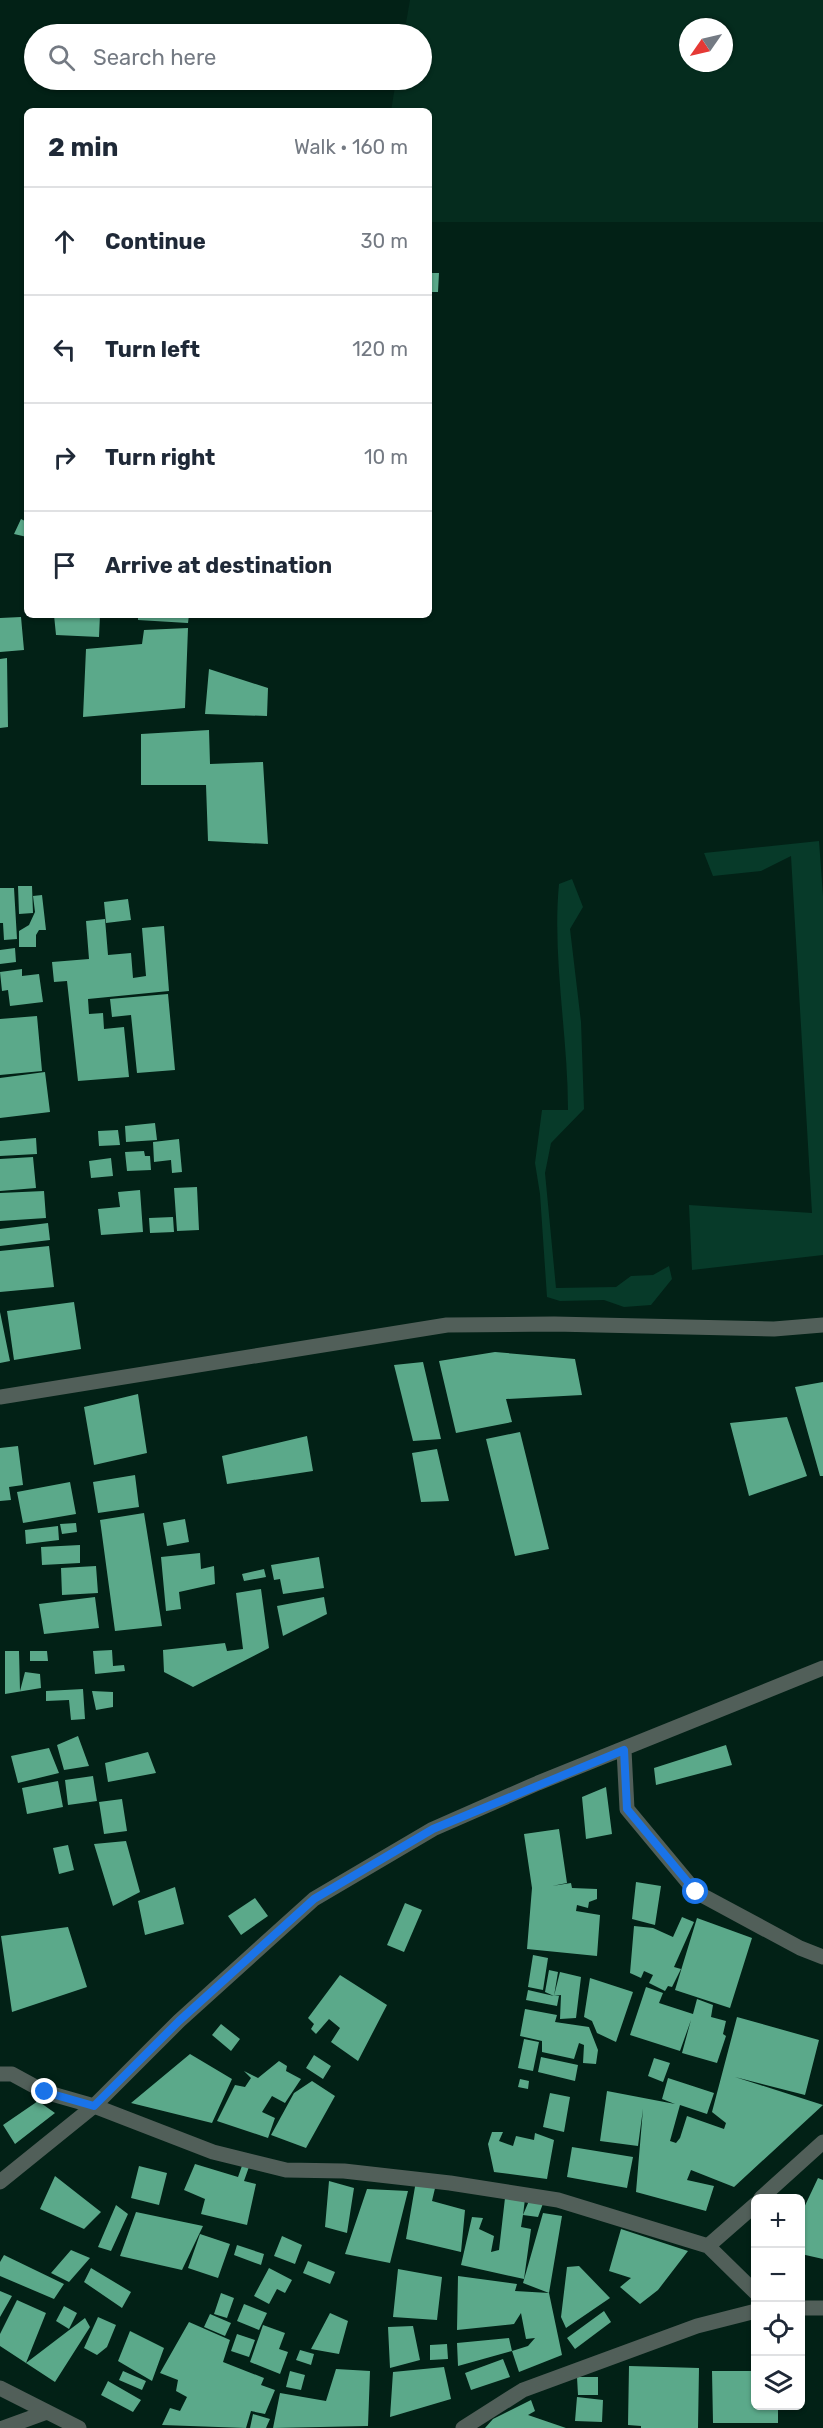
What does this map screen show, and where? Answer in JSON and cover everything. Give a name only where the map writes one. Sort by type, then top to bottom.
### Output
[{"type":"street","points":[[0,1397],[447,1325],[555,1324],[774,1329],[823,1326]]},
{"type":"street","points":[[0,2182],[94,2106],[179,2021],[314,1899],[433,1829],[823,1668]]},
{"type":"street","points":[[624,1750],[627,1809],[696,1892],[800,1948],[823,1957]]},
{"type":"street","points":[[0,2074],[12,2074],[45,2092],[94,2106],[213,2152],[286,2170],[344,2171],[439,2181],[552,2199],[708,2246],[751,2288]]},
{"type":"street","points":[[766,2194],[823,2142]]},
{"type":"street","points":[[708,2246],[751,2208]]},
{"type":"street","points":[[805,2308],[823,2308]]},
{"type":"street","points":[[462,2428],[523,2390],[697,2326],[751,2311]]},
{"type":"street","points":[[0,2388],[79,2428]]},
{"type":"street","points":[[3,2428],[47,2412]]},
{"type":"shaded area","points":[[410,0],[823,0],[823,222],[432,222],[432,108],[391,108],[394,90],[432,90],[432,24],[406,24]]},
{"type":"shaded area","points":[[819,841],[823,896],[823,1255],[692,1270],[689,1205],[812,1213],[791,856],[761,871],[713,876],[704,853]]},
{"type":"shaded area","points":[[572,879],[583,907],[570,929],[581,1022],[584,1109],[551,1143],[545,1173],[556,1288],[616,1287],[631,1276],[653,1275],[669,1266],[672,1279],[651,1305],[624,1307],[604,1300],[560,1301],[547,1297],[540,1194],[535,1163],[542,1110],[568,1110],[557,912],[559,884]]},
{"type":"building","points":[[432,273],[439,273],[438,292],[432,292]]},
{"type":"building","points":[[21,519],[24,520],[24,536],[14,534]]},
{"type":"building","points":[[21,617],[24,650],[0,652],[0,618]]},
{"type":"building","points":[[54,618],[100,618],[99,637],[56,635]]},
{"type":"building","points":[[138,618],[189,618],[188,623],[138,620]]},
{"type":"building","points":[[188,628],[185,708],[83,717],[86,649],[142,644],[144,630]]},
{"type":"building","points":[[7,658],[8,727],[0,728],[0,659]]},
{"type":"building","points":[[209,669],[268,688],[267,716],[205,714]]},
{"type":"building","points":[[209,730],[210,764],[263,762],[268,844],[208,841],[206,785],[141,785],[141,734]]},
{"type":"building","points":[[18,886],[32,886],[33,913],[19,914]]},
{"type":"building","points":[[0,888],[14,888],[17,939],[4,940],[3,923],[0,923]]},
{"type":"building","points":[[42,895],[46,930],[39,930],[36,935],[36,947],[19,947],[19,931],[29,925],[35,912],[33,896]]},
{"type":"building","points":[[128,899],[131,920],[106,923],[104,902]]},
{"type":"building","points":[[105,919],[108,955],[131,953],[133,978],[146,976],[142,928],[164,926],[169,991],[88,999],[89,1014],[103,1013],[104,1029],[124,1027],[129,1077],[78,1081],[67,981],[54,982],[52,962],[89,959],[86,921]]},
{"type":"building","points":[[15,948],[16,962],[0,964],[0,950]]},
{"type":"building","points":[[22,969],[22,976],[39,974],[43,1002],[10,1006],[8,990],[2,991],[0,972]]},
{"type":"building","points":[[168,994],[175,1070],[137,1073],[131,1015],[112,1017],[110,999]]},
{"type":"building","points":[[37,1016],[42,1071],[0,1075],[0,1019]]},
{"type":"building","points":[[45,1072],[50,1112],[0,1118],[0,1078]]},
{"type":"building","points":[[155,1123],[157,1140],[126,1142],[125,1126]]},
{"type":"building","points":[[118,1130],[120,1145],[99,1146],[98,1131]]},
{"type":"building","points":[[36,1138],[37,1154],[0,1156],[0,1141]]},
{"type":"building","points":[[179,1139],[182,1172],[172,1173],[171,1160],[154,1162],[153,1142]]},
{"type":"building","points":[[144,1151],[145,1156],[150,1156],[151,1170],[127,1171],[125,1152]]},
{"type":"building","points":[[33,1157],[36,1188],[0,1191],[0,1159]]},
{"type":"building","points":[[111,1158],[113,1176],[91,1178],[89,1161]]},
{"type":"building","points":[[197,1187],[199,1230],[177,1231],[174,1188]]},
{"type":"building","points":[[140,1190],[143,1232],[101,1235],[98,1209],[120,1207],[118,1192]]},
{"type":"building","points":[[44,1191],[46,1218],[0,1221],[0,1193]]},
{"type":"building","points":[[173,1217],[174,1232],[150,1233],[149,1218]]},
{"type":"building","points":[[48,1223],[50,1240],[0,1246],[0,1229]]},
{"type":"building","points":[[49,1246],[54,1287],[0,1292],[0,1251]]},
{"type":"building","points":[[74,1302],[81,1349],[14,1360],[7,1311]]},
{"type":"building","points":[[0,1312],[10,1361],[0,1363]]},
{"type":"building","points":[[495,1352],[575,1359],[582,1395],[506,1399],[512,1422],[456,1433],[439,1361]]},
{"type":"building","points":[[423,1362],[441,1439],[413,1441],[394,1365]]},
{"type":"building","points":[[823,1382],[823,1476],[820,1476],[795,1387]]},
{"type":"building","points":[[138,1394],[147,1453],[94,1465],[84,1407]]},
{"type":"building","points":[[787,1417],[807,1476],[749,1496],[730,1423]]},
{"type":"building","points":[[520,1432],[549,1549],[515,1556],[486,1439]]},
{"type":"building","points":[[307,1436],[313,1471],[227,1484],[222,1456]]},
{"type":"building","points":[[18,1446],[23,1485],[9,1487],[11,1500],[0,1501],[0,1448]]},
{"type":"building","points":[[437,1449],[449,1501],[421,1502],[412,1453]]},
{"type":"building","points":[[135,1475],[139,1507],[98,1513],[93,1482]]},
{"type":"building","points":[[70,1482],[76,1514],[23,1523],[17,1492]]},
{"type":"building","points":[[144,1513],[162,1626],[115,1631],[100,1520]]},
{"type":"building","points":[[185,1519],[189,1542],[167,1546],[163,1523]]},
{"type":"building","points":[[76,1523],[77,1532],[62,1534],[60,1524]]},
{"type":"building","points":[[58,1526],[59,1540],[26,1544],[25,1530]]},
{"type":"building","points":[[80,1545],[80,1563],[42,1565],[41,1547]]},
{"type":"building","points":[[200,1553],[201,1569],[214,1566],[215,1584],[179,1592],[181,1609],[166,1611],[161,1557]]},
{"type":"building","points":[[319,1557],[324,1588],[283,1594],[280,1579],[274,1580],[271,1565]]},
{"type":"building","points":[[96,1566],[98,1593],[62,1595],[61,1568]]},
{"type":"building","points":[[264,1569],[266,1577],[244,1581],[242,1574]]},
{"type":"building","points":[[261,1589],[269,1648],[193,1687],[164,1672],[163,1650],[225,1643],[227,1651],[243,1649],[236,1593]]},
{"type":"building","points":[[95,1597],[99,1628],[44,1634],[39,1604]]},
{"type":"building","points":[[324,1597],[327,1614],[283,1636],[277,1606]]},
{"type":"building","points":[[112,1650],[113,1666],[124,1665],[125,1671],[95,1674],[93,1651]]},
{"type":"building","points":[[5,1651],[19,1651],[20,1691],[25,1672],[40,1674],[41,1688],[5,1694]]},
{"type":"building","points":[[30,1651],[47,1651],[48,1661],[30,1661]]},
{"type":"building","points":[[83,1689],[85,1719],[71,1720],[69,1700],[46,1701],[46,1691]]},
{"type":"building","points":[[92,1691],[113,1692],[113,1707],[96,1710]]},
{"type":"building","points":[[78,1736],[89,1766],[64,1770],[57,1745]]},
{"type":"building","points":[[726,1745],[732,1765],[656,1785],[654,1768]]},
{"type":"building","points":[[49,1748],[59,1773],[18,1783],[11,1756]]},
{"type":"building","points":[[148,1752],[156,1773],[108,1782],[105,1763]]},
{"type":"building","points":[[93,1776],[97,1801],[68,1805],[65,1780]]},
{"type":"building","points":[[58,1781],[63,1807],[27,1814],[22,1788]]},
{"type":"building","points":[[606,1787],[612,1834],[586,1839],[582,1797]]},
{"type":"building","points":[[122,1799],[127,1831],[104,1834],[99,1802]]},
{"type":"building","points":[[559,1829],[567,1883],[552,1886],[571,1883],[572,1888],[597,1889],[597,1899],[589,1902],[588,1908],[577,1905],[576,1911],[600,1915],[597,1956],[527,1949],[532,1888],[524,1834]]},
{"type":"building","points":[[126,1841],[140,1892],[113,1906],[94,1844]]},
{"type":"building","points":[[68,1845],[74,1870],[59,1874],[53,1848]]},
{"type":"building","points":[[636,1882],[661,1886],[655,1925],[632,1919]]},
{"type":"building","points":[[175,1887],[184,1924],[145,1935],[138,1901]]},
{"type":"building","points":[[255,1898],[268,1916],[241,1935],[228,1916]]},
{"type":"building","points":[[405,1903],[422,1910],[404,1952],[387,1945]]},
{"type":"building","points":[[682,1917],[694,1922],[674,1967],[681,1969],[672,1987],[668,1986],[665,1991],[649,1983],[653,1975],[644,1971],[641,1978],[630,1973],[634,1926],[653,1928],[673,1937]]},
{"type":"building","points":[[697,1918],[752,1938],[730,2008],[675,1990]]},
{"type":"building","points":[[68,1927],[87,1987],[12,2012],[1,1936]]},
{"type":"building","points":[[533,1955],[548,1958],[543,1990],[528,1987]]},
{"type":"building","points":[[549,1970],[558,1972],[554,1996],[545,1992]]},
{"type":"building","points":[[560,1972],[581,1977],[576,2018],[560,2019],[561,1995],[554,1996]]},
{"type":"building","points":[[340,1975],[387,2005],[358,2061],[331,2042],[340,2028],[329,2019],[316,2034],[311,2029],[314,2024],[308,2018]]},
{"type":"building","points":[[590,1978],[633,1992],[616,2042],[597,2033],[592,2021],[584,2017]]},
{"type":"building","points":[[646,1987],[663,1993],[659,2003],[693,2014],[697,1999],[713,2005],[711,2017],[726,2021],[723,2034],[726,2036],[717,2063],[682,2053],[691,2020],[680,2051],[630,2035]]},
{"type":"building","points":[[528,1990],[559,1996],[557,2006],[526,2000]]},
{"type":"building","points":[[525,2009],[557,2015],[555,2022],[589,2027],[598,2050],[596,2064],[583,2063],[584,2045],[579,2043],[574,2059],[542,2052],[542,2041],[520,2036]]},
{"type":"building","points":[[737,2017],[819,2040],[805,2095],[735,2077],[823,2105],[734,2187],[691,2170],[687,2180],[714,2186],[706,2211],[636,2192],[643,2109],[638,2146],[600,2141],[607,2091],[675,2104],[662,2099],[668,2078],[714,2093],[707,2114],[680,2105],[670,2141],[676,2143],[680,2138],[687,2116],[724,2129],[726,2123],[712,2112]]},
{"type":"building","points":[[221,2024],[240,2039],[231,2051],[212,2035]]},
{"type":"building","points":[[524,2039],[539,2042],[533,2071],[518,2068]]},
{"type":"building","points":[[190,2054],[232,2079],[212,2123],[131,2103]]},
{"type":"building","points":[[314,2055],[331,2066],[323,2079],[306,2068]]},
{"type":"building","points":[[541,2057],[578,2065],[575,2081],[538,2072]]},
{"type":"building","points":[[654,2058],[670,2063],[663,2082],[648,2076]]},
{"type":"building","points":[[279,2061],[287,2066],[286,2071],[301,2079],[285,2103],[272,2096],[262,2112],[275,2118],[268,2138],[217,2121],[235,2085],[245,2087],[251,2078],[244,2071],[258,2078]]},
{"type":"building","points":[[520,2079],[529,2081],[528,2089],[518,2087]]},
{"type":"building","points":[[312,2081],[335,2096],[306,2148],[271,2135],[294,2093]]},
{"type":"building","points":[[550,2093],[570,2097],[564,2132],[543,2127]]},
{"type":"building","points":[[38,2101],[55,2113],[15,2144],[3,2125]]},
{"type":"building","points":[[492,2132],[503,2132],[499,2141],[513,2146],[516,2136],[534,2140],[535,2133],[554,2140],[547,2179],[494,2172],[488,2144]]},
{"type":"building","points":[[572,2147],[633,2157],[627,2188],[567,2177]]},
{"type":"building","points":[[243,2163],[250,2164],[244,2181],[256,2184],[247,2225],[201,2214],[205,2199],[184,2190],[195,2164],[238,2177]]},
{"type":"building","points":[[139,2166],[167,2173],[159,2205],[131,2198]]},
{"type":"building","points":[[55,2176],[101,2212],[84,2229],[40,2209]]},
{"type":"building","points":[[818,2178],[823,2180],[823,2259],[805,2255],[805,2206]]},
{"type":"building","points":[[329,2181],[354,2188],[347,2233],[325,2227]]},
{"type":"building","points":[[416,2181],[436,2184],[432,2201],[465,2210],[461,2252],[406,2239]]},
{"type":"building","points":[[367,2189],[408,2191],[390,2263],[345,2254]]},
{"type":"building","points":[[531,2196],[545,2198],[538,2217],[523,2215]]},
{"type":"building","points":[[505,2198],[525,2199],[521,2227],[531,2229],[524,2279],[461,2265],[472,2217],[483,2218],[479,2229],[494,2236],[491,2252],[499,2250]]},
{"type":"building","points":[[116,2205],[128,2214],[111,2251],[98,2247]]},
{"type":"building","points":[[136,2212],[203,2226],[182,2270],[120,2256]]},
{"type":"building","points":[[543,2213],[562,2216],[549,2293],[523,2283]]},
{"type":"building","points":[[621,2229],[688,2251],[658,2290],[640,2304],[620,2287],[631,2278],[609,2271]]},
{"type":"building","points":[[200,2234],[230,2244],[218,2278],[188,2268]]},
{"type":"building","points":[[282,2236],[302,2245],[295,2264],[274,2256]]},
{"type":"building","points":[[237,2245],[264,2254],[261,2265],[234,2255]]},
{"type":"building","points":[[71,2250],[90,2258],[69,2282],[51,2273]]},
{"type":"building","points":[[4,2255],[64,2284],[54,2299],[0,2276],[0,2262]]},
{"type":"building","points":[[308,2261],[335,2272],[330,2284],[303,2273]]},
{"type":"building","points":[[579,2266],[610,2298],[566,2328],[561,2317],[567,2267]]},
{"type":"building","points":[[91,2268],[131,2292],[122,2308],[84,2282]]},
{"type":"building","points":[[269,2268],[292,2280],[285,2293],[277,2289],[269,2304],[254,2296]]},
{"type":"building","points":[[398,2269],[442,2277],[437,2320],[393,2317]]},
{"type":"building","points":[[458,2276],[517,2284],[515,2291],[549,2293],[562,2355],[519,2372],[512,2351],[528,2346],[535,2338],[526,2339],[521,2313],[514,2324],[457,2330]]},
{"type":"building","points":[[0,2291],[12,2296],[0,2317]]},
{"type":"building","points":[[221,2293],[234,2298],[227,2318],[214,2314]]},
{"type":"building","points":[[17,2300],[46,2313],[26,2363],[85,2318],[90,2327],[55,2382],[0,2346],[0,2334]]},
{"type":"building","points":[[244,2304],[267,2313],[259,2330],[237,2321]]},
{"type":"building","points":[[64,2306],[77,2313],[69,2329],[56,2321]]},
{"type":"building","points":[[604,2311],[611,2322],[575,2349],[567,2338]]},
{"type":"building","points":[[330,2313],[348,2321],[339,2354],[311,2349]]},
{"type":"building","points":[[210,2314],[231,2323],[225,2336],[204,2327]]},
{"type":"building","points":[[98,2317],[116,2325],[107,2347],[97,2355],[84,2348]]},
{"type":"building","points":[[189,2322],[230,2340],[223,2362],[264,2378],[261,2385],[275,2390],[265,2414],[251,2411],[246,2428],[162,2425],[170,2408],[180,2411],[187,2397],[176,2391],[178,2380],[160,2373]]},
{"type":"building","points":[[263,2325],[285,2333],[279,2349],[288,2352],[280,2374],[250,2362]]},
{"type":"building","points":[[413,2326],[420,2360],[390,2368],[388,2327]]},
{"type":"building","points":[[130,2331],[164,2348],[152,2381],[118,2361]]},
{"type":"building","points":[[237,2334],[255,2340],[249,2357],[231,2351]]},
{"type":"building","points":[[509,2338],[512,2351],[458,2366],[457,2343]]},
{"type":"building","points":[[447,2344],[448,2359],[430,2360],[430,2345]]},
{"type":"building","points":[[300,2350],[314,2354],[311,2365],[296,2360]]},
{"type":"building","points":[[503,2359],[510,2377],[471,2390],[465,2373]]},
{"type":"building","points":[[629,2366],[699,2368],[698,2428],[641,2428],[641,2426],[628,2425]]},
{"type":"building","points":[[444,2367],[451,2399],[390,2417],[393,2372]]},
{"type":"building","points":[[336,2369],[370,2371],[368,2426],[273,2428],[280,2393],[326,2401]]},
{"type":"building","points":[[123,2371],[146,2381],[142,2390],[119,2380]]},
{"type":"building","points":[[290,2371],[305,2375],[301,2390],[286,2387]]},
{"type":"building","points":[[712,2371],[751,2371],[751,2410],[778,2410],[778,2423],[713,2423]]},
{"type":"building","points":[[577,2377],[598,2377],[598,2395],[578,2395]]},
{"type":"building","points":[[108,2381],[141,2400],[133,2412],[101,2395]]},
{"type":"building","points":[[577,2397],[603,2400],[602,2422],[575,2421]]},
{"type":"building","points":[[531,2400],[535,2411],[528,2415],[566,2428],[485,2428],[493,2419]]},
{"type":"building","points":[[253,2414],[270,2419],[266,2428],[250,2428]]},
{"type":"route","points":[[45,2092],[94,2106],[179,2021],[314,1899],[433,1829],[538,1783],[624,1750],[627,1809],[696,1892]]}]
